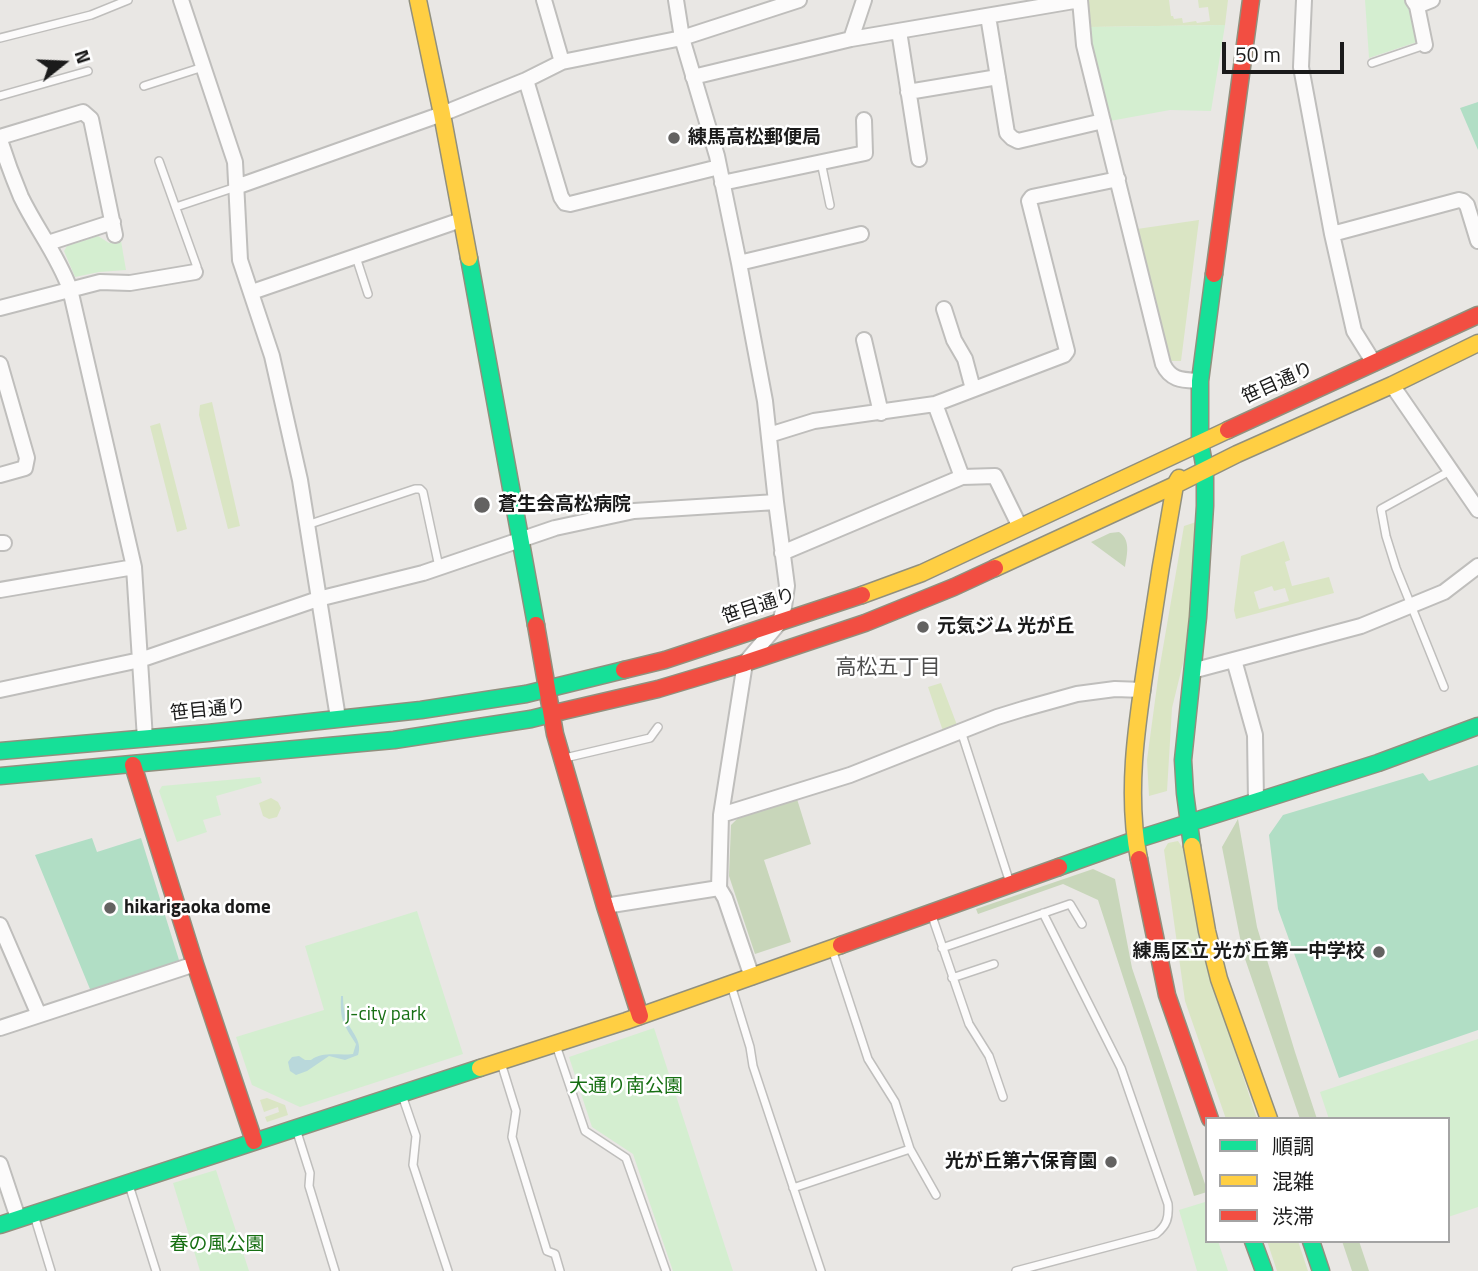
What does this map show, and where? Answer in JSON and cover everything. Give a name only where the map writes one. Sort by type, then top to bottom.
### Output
[{"type":"main road","points":[[418,0],[442,114],[551,715],[605,906],[640,1017]]},
{"type":"main road","points":[[1251,0],[1200,381],[1200,442],[1205,470],[1205,506],[1198,617],[1183,760],[1196,875],[1207,931],[1219,979],[1268,1117]]},
{"type":"main road","name":"笹目通り","points":[[0,751],[208,733],[421,710],[526,694],[665,660],[922,573],[1478,315]]},
{"type":"main road","points":[[0,776],[394,740],[551,715],[658,689],[865,623],[954,587],[1478,343]]},
{"type":"main road","points":[[1200,442],[1175,485],[1135,738],[1134,791],[1135,840],[1167,995],[1209,1117]]},
{"type":"main road","points":[[0,1224],[640,1017],[1010,883],[1135,840],[1378,763],[1478,726]]},
{"type":"main road","points":[[133,765],[254,1141]]},
{"type":"main road","points":[[1254,1243],[1264,1271]]},
{"type":"main road","points":[[1312,1243],[1321,1271]]},
{"type":"street","points":[[181,0],[235,162],[240,260],[272,356],[300,480],[338,718]]},
{"type":"street","points":[[544,0],[562,62]]},
{"type":"street","points":[[676,0],[682,38],[719,167],[739,263],[765,401],[787,586],[780,622],[745,663],[722,815],[719,888],[725,898],[752,977]]},
{"type":"street","points":[[236,187],[442,114],[526,80],[562,62],[682,38],[799,0]]},
{"type":"street","points":[[851,39],[864,0]]},
{"type":"street","points":[[694,77],[851,39],[1080,0],[1084,44],[1163,364],[1171,376],[1178,380],[1200,381]]},
{"type":"street","points":[[1304,0],[1301,67],[1332,234],[1354,331],[1374,363]]},
{"type":"street","points":[[1425,45],[1415,3],[1432,0]]},
{"type":"street","points":[[988,16],[1007,133],[1012,138],[1018,141],[1103,121]]},
{"type":"street","points":[[899,31],[919,159]]},
{"type":"street","points":[[908,92],[998,77]]},
{"type":"street","points":[[526,80],[565,204],[719,167]]},
{"type":"street","points":[[48,243],[114,229],[91,119],[83,112],[0,139],[22,199],[62,268],[70,289],[134,567],[145,739]]},
{"type":"street","points":[[722,183],[864,152],[864,120]]},
{"type":"street","points":[[769,435],[814,421],[935,404],[1063,355],[1067,351],[1029,201],[1032,197],[1118,179]]},
{"type":"street","points":[[1332,234],[1459,200],[1467,205],[1478,242]]},
{"type":"street","points":[[252,292],[461,220]]},
{"type":"street","points":[[739,263],[861,234]]},
{"type":"street","points":[[0,308],[100,282],[130,283],[195,272]]},
{"type":"street","points":[[944,309],[954,340],[965,359],[973,389]]},
{"type":"street","points":[[864,340],[881,413]]},
{"type":"street","points":[[0,364],[27,458],[25,468],[0,475]]},
{"type":"street","points":[[1392,385],[1478,510]]},
{"type":"street","points":[[935,404],[962,477]]},
{"type":"street","points":[[782,552],[962,477],[995,476],[1020,527]]},
{"type":"street","points":[[0,690],[140,660],[318,599],[423,573],[555,528],[635,511],[776,502]]},
{"type":"street","points":[[1192,671],[1361,626],[1444,592],[1478,566]]},
{"type":"street","points":[[0,590],[134,567]]},
{"type":"street","points":[[1234,660],[1255,735],[1256,802]]},
{"type":"street","points":[[722,815],[850,775],[997,717],[1077,694],[1115,689],[1143,690]]},
{"type":"street","points":[[605,906],[719,888]]},
{"type":"street","points":[[0,925],[39,1015]]},
{"type":"street","points":[[0,1028],[195,964]]},
{"type":"street","points":[[0,1164],[26,1216]]},
{"type":"lane","points":[[0,38],[91,15],[128,0]]},
{"type":"lane","points":[[1372,63],[1425,45]]},
{"type":"lane","points":[[144,86],[203,67]]},
{"type":"lane","points":[[0,96],[88,71]]},
{"type":"lane","points":[[159,161],[197,267],[195,272]]},
{"type":"lane","points":[[821,162],[830,205]]},
{"type":"lane","points":[[176,207],[236,187]]},
{"type":"lane","points":[[356,256],[368,294]]},
{"type":"lane","points":[[1444,687],[1396,568],[1381,509],[1450,471]]},
{"type":"lane","points":[[307,525],[420,489],[423,492],[439,567]]},
{"type":"lane","points":[[562,759],[650,738],[658,727]]},
{"type":"lane","points":[[961,731],[1010,883]]},
{"type":"lane","points":[[942,948],[1070,904],[1082,924]]},
{"type":"lane","points":[[930,912],[969,1024],[989,1056],[1003,1097]]},
{"type":"lane","points":[[1016,1271],[1156,1234],[1164,1227],[1169,1217],[1168,1204],[1121,1068],[1043,913]]},
{"type":"lane","points":[[832,948],[868,1059],[895,1102],[911,1149],[936,1195]]},
{"type":"lane","points":[[952,978],[994,964]]},
{"type":"lane","points":[[730,985],[750,1047],[753,1066],[821,1271]]},
{"type":"lane","points":[[556,1044],[585,1131],[626,1158],[666,1271]]},
{"type":"lane","points":[[500,1062],[516,1111],[512,1137],[547,1251],[555,1254],[560,1271]]},
{"type":"lane","points":[[401,1094],[416,1136],[413,1165],[448,1271]]},
{"type":"lane","points":[[296,1128],[310,1173],[309,1186],[335,1271]]},
{"type":"lane","points":[[793,1188],[911,1149]]},
{"type":"lane","points":[[128,1183],[156,1271]]},
{"type":"lane","points":[[26,1216],[51,1271]]},
{"type":"green space","points":[[1088,0],[1169,0],[1171,16],[1174,19],[1182,18],[1183,23],[1197,23],[1210,21],[1208,7],[1199,8],[1198,0],[1228,0],[1225,25],[1090,27]]},
{"type":"green space","points":[[1365,0],[1409,0],[1414,8],[1417,42],[1369,58]]},
{"type":"green space","points":[[1225,25],[1211,111],[1170,110],[1110,121],[1090,42],[1090,27]]},
{"type":"green space","points":[[1478,102],[1478,150],[1460,108]]},
{"type":"green space","points":[[1199,220],[1181,361],[1171,361],[1137,229]]},
{"type":"green space","points":[[98,236],[109,243],[121,241],[126,270],[75,277],[64,251],[67,246]]},
{"type":"green space","points":[[212,402],[240,526],[228,529],[199,415],[200,405]]},
{"type":"green space","points":[[160,423],[187,529],[177,532],[150,426]]},
{"type":"green space","points":[[1199,521],[1185,655],[1172,708],[1167,791],[1149,796],[1147,760],[1184,526]]},
{"type":"green space","points":[[1119,532],[1127,543],[1125,567],[1091,542]]},
{"type":"green space","points":[[1284,541],[1290,560],[1285,562],[1292,586],[1329,577],[1334,593],[1236,619],[1234,610],[1241,556]],"holes":[[[1272,586],[1274,591],[1285,588],[1289,601],[1259,609],[1254,592]]]},
{"type":"green space","points":[[941,683],[957,725],[943,731],[928,687]]},
{"type":"green space","name":"練馬区立 光が丘第一中学校","points":[[1478,765],[1478,1030],[1339,1078],[1278,909],[1269,835],[1283,815],[1423,773],[1429,781]]},
{"type":"green space","points":[[260,777],[262,783],[216,796],[221,815],[203,820],[207,832],[177,842],[159,791],[162,786]]},
{"type":"green space","points":[[271,798],[278,802],[281,808],[277,817],[269,819],[263,816],[259,803]]},
{"type":"green space","points":[[797,799],[811,844],[764,860],[791,942],[755,954],[729,876],[731,825],[738,818]]},
{"type":"green space","points":[[1238,819],[1257,927],[1316,1117],[1299,1117],[1243,953],[1222,847]]},
{"type":"green space","name":"hikarigaoka dome","points":[[92,838],[97,852],[141,838],[179,960],[177,965],[92,994],[35,855]]},
{"type":"green space","points":[[1178,841],[1184,850],[1218,1000],[1256,1117],[1225,1117],[1185,1001],[1164,850],[1168,843]]},
{"type":"green space","points":[[1093,869],[1115,879],[1132,968],[1205,1184],[1205,1193],[1194,1196],[1098,900],[1063,884],[978,914],[976,909]]},
{"type":"green space","name":"j-city park","points":[[417,911],[463,1054],[300,1107],[252,1085],[236,1037],[324,1010],[305,946]]},
{"type":"green space","name":"大通り南公園","points":[[654,1028],[733,1271],[673,1271],[633,1154],[592,1127],[569,1057]]},
{"type":"green space","points":[[1478,1039],[1478,1207],[1450,1216],[1450,1117],[1328,1117],[1320,1092]]},
{"type":"green space","points":[[267,1098],[285,1105],[288,1115],[267,1122],[265,1117],[279,1112],[278,1107],[264,1112],[260,1100]]},
{"type":"green space","name":"春の風公園","points":[[216,1170],[249,1271],[200,1271],[173,1183]]},
{"type":"green space","points":[[1205,1202],[1205,1243],[1219,1243],[1228,1271],[1197,1271],[1179,1210]]},
{"type":"green space","points":[[1268,1243],[1299,1243],[1308,1271],[1277,1271]]},
{"type":"green space","points":[[1343,1243],[1360,1243],[1369,1271],[1352,1271]]},
{"type":"water","points":[[341,996],[346,1019],[358,1041],[358,1055],[345,1060],[329,1056],[296,1075],[290,1071],[288,1062],[292,1057],[311,1060],[326,1055],[353,1054],[356,1044],[343,1021]]},
{"type":"traffic: fast","points":[[469,258],[536,625]]},
{"type":"traffic: fast","points":[[1192,846],[1183,760],[1198,617],[1205,506],[1205,470],[1200,442],[1200,381],[1214,274]]},
{"type":"traffic: fast","points":[[0,751],[208,733],[421,710],[526,694],[624,670]]},
{"type":"traffic: fast","points":[[0,776],[394,740],[531,719],[559,712]]},
{"type":"traffic: fast","points":[[1059,867],[1135,840],[1378,763],[1478,726]]},
{"type":"traffic: fast","points":[[0,1225],[480,1068]]},
{"type":"traffic: fast","points":[[1254,1243],[1264,1271]]},
{"type":"traffic: fast","points":[[1312,1243],[1321,1271]]},
{"type":"traffic: slow","points":[[418,0],[469,258]]},
{"type":"traffic: slow","points":[[995,568],[1478,343]]},
{"type":"traffic: slow","points":[[862,595],[922,573],[1228,430]]},
{"type":"traffic: slow","points":[[1139,859],[1133,807],[1134,754],[1164,547],[1175,485],[1179,478]]},
{"type":"traffic: slow","points":[[1192,846],[1207,931],[1219,979],[1268,1117]]},
{"type":"traffic: slow","points":[[480,1068],[626,1021],[841,945]]},
{"type":"traffic: jam","points":[[1214,274],[1251,0]]},
{"type":"traffic: jam","points":[[1228,430],[1478,315]]},
{"type":"traffic: jam","points":[[559,712],[658,689],[745,663],[865,623],[995,568]]},
{"type":"traffic: jam","points":[[624,670],[665,660],[862,595]]},
{"type":"traffic: jam","points":[[536,625],[555,734],[640,1016]]},
{"type":"traffic: jam","points":[[133,765],[254,1141]]},
{"type":"traffic: jam","points":[[1139,859],[1167,995],[1209,1117]]},
{"type":"traffic: jam","points":[[841,945],[1059,867]]},
{"type":"place","name":"練馬高松郵便局","points":[[674,138]]},
{"type":"place","name":"蒼生会高松病院","points":[[482,505]]},
{"type":"place","name":"元気ジム 光が丘","points":[[923,627]]},
{"type":"place","name":"hikarigaoka dome","points":[[110,908]]},
{"type":"place","name":"練馬区立 光が丘第一中学校","points":[[1379,952]]},
{"type":"place","name":"光が丘第六保育園","points":[[1111,1162]]},
{"type":"district","name":"高松五丁目","points":[[888,669]]}]
